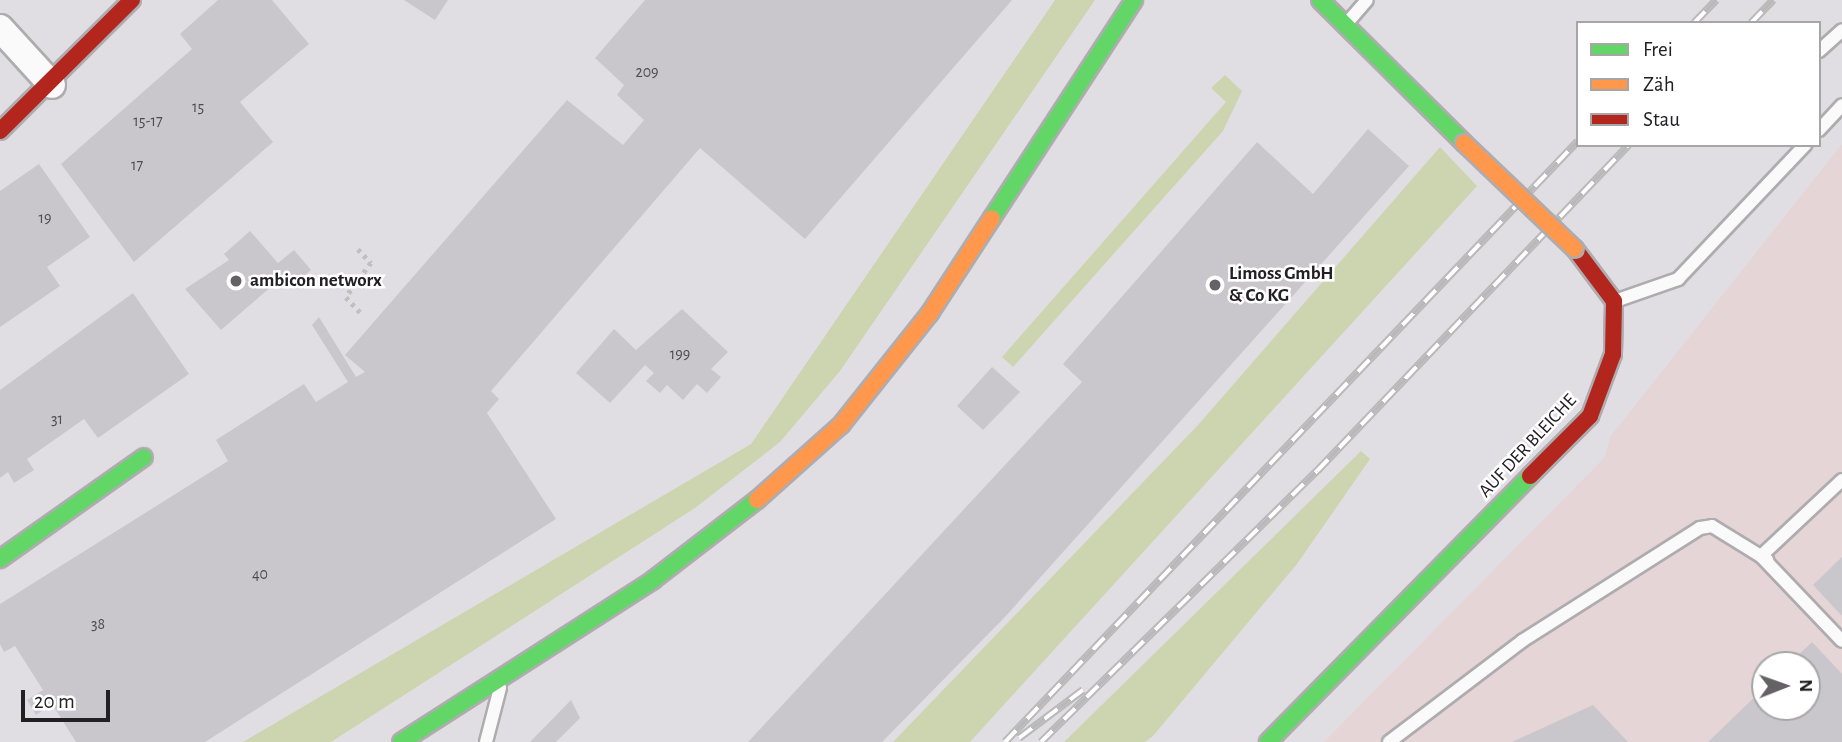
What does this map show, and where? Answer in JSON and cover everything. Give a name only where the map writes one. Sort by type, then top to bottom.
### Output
[{"type":"street","points":[[0,131],[52,85],[132,0]]},
{"type":"street","points":[[401,742],[504,676],[732,521],[841,425],[930,313],[1134,0]]},
{"type":"street","points":[[1320,0],[1575,249],[1614,301]]},
{"type":"street","points":[[0,28],[52,85]]},
{"type":"street","name":"AUF DER BLEICHE","points":[[1268,742],[1590,415],[1613,354],[1614,301]]},
{"type":"street","points":[[0,559],[144,457]]},
{"type":"lane","points":[[1345,25],[1367,0]]},
{"type":"lane","points":[[1821,49],[1842,30]]},
{"type":"lane","points":[[1821,128],[1842,105]]},
{"type":"lane","points":[[1614,301],[1678,279],[1803,147]]},
{"type":"lane","points":[[1764,558],[1842,480]]},
{"type":"lane","points":[[1389,742],[1522,641],[1700,528],[1712,526],[1764,558],[1842,641]]},
{"type":"lane","points":[[486,742],[504,676]]},
{"type":"lane","points":[[1282,726],[1299,742]]},
{"type":"path","points":[[358,249],[371,262],[346,297],[362,313]]},
{"type":"shaded area","points":[[1842,144],[1842,742],[1324,742],[1605,457],[1610,437]]},
{"type":"green space","points":[[1055,0],[1095,0],[840,371],[780,442],[695,508],[331,742],[243,742],[751,444]]},
{"type":"green space","points":[[1225,75],[1242,91],[1223,131],[1013,367],[1002,357],[1226,102],[1211,88]]},
{"type":"green space","points":[[1440,147],[1477,186],[970,742],[893,742],[1198,425]]},
{"type":"green space","points":[[1361,451],[1370,459],[1297,564],[1153,736],[1145,742],[1064,742]]},
{"type":"building","points":[[218,0],[272,0],[309,44],[240,102],[273,142],[134,262],[61,164],[192,49],[180,34]]},
{"type":"building","points":[[404,0],[448,0],[435,20]]},
{"type":"building","points":[[645,0],[1012,0],[805,239],[700,148],[491,391],[499,399],[487,413],[556,519],[205,742],[76,742],[52,704],[36,715],[27,700],[43,690],[15,646],[4,652],[0,644],[0,604],[228,461],[216,440],[304,384],[316,402],[348,382],[312,325],[319,317],[356,377],[365,372],[345,355],[567,100],[623,145],[644,120],[617,95],[624,85],[595,58]]},
{"type":"building","points":[[1368,129],[1409,166],[1004,618],[882,742],[748,742],[1082,382],[1063,364],[1257,142],[1313,194]]},
{"type":"building","points":[[39,164],[90,237],[47,267],[60,286],[0,327],[0,191]]},
{"type":"building","name":"ambicon networx","points":[[250,231],[278,263],[294,250],[311,270],[295,284],[287,273],[221,330],[185,289],[229,260],[224,254]]},
{"type":"building","points":[[133,293],[189,374],[98,438],[84,419],[27,459],[34,470],[14,483],[8,472],[0,478],[0,390]]},
{"type":"building","points":[[682,309],[728,352],[711,369],[721,377],[707,393],[697,384],[683,400],[667,385],[660,393],[646,381],[654,373],[645,365],[610,403],[576,373],[614,329],[636,350]]},
{"type":"building","points":[[992,367],[1020,392],[983,430],[957,406]]},
{"type":"building","points":[[1842,557],[1842,616],[1813,585]]},
{"type":"building","points":[[1812,642],[1820,651],[1803,651]]},
{"type":"building","points":[[1821,652],[1842,674],[1842,742],[1708,742],[1751,701],[1751,721],[1821,721]]},
{"type":"building","points":[[571,700],[580,718],[556,742],[530,742]]},
{"type":"building","points":[[1593,705],[1628,742],[1512,742]]},
{"type":"railway","points":[[1696,21],[1716,0]]},
{"type":"railway","points":[[1753,21],[1773,0]]},
{"type":"railway","points":[[1005,742],[1576,143]]},
{"type":"railway","points":[[1041,742],[1317,471],[1627,147]]},
{"type":"railway","points":[[1019,738],[1083,690]]},
{"type":"traffic: fast","points":[[992,218],[1134,0]]},
{"type":"traffic: fast","points":[[1320,0],[1464,143]]},
{"type":"traffic: fast","points":[[0,559],[144,457]]},
{"type":"traffic: fast","points":[[1268,742],[1530,476]]},
{"type":"traffic: fast","points":[[401,742],[653,580],[757,500]]},
{"type":"traffic: slow","points":[[1464,143],[1575,249]]},
{"type":"traffic: slow","points":[[757,500],[841,425],[930,313],[992,218]]},
{"type":"traffic: jam","points":[[0,131],[132,0]]},
{"type":"traffic: jam","points":[[1530,476],[1590,416],[1613,354],[1614,301],[1575,249]]},
{"type":"place","name":"ambicon networx","points":[[236,281]]},
{"type":"place","name":"Limoss GmbH & Co KG","points":[[1215,285]]}]
